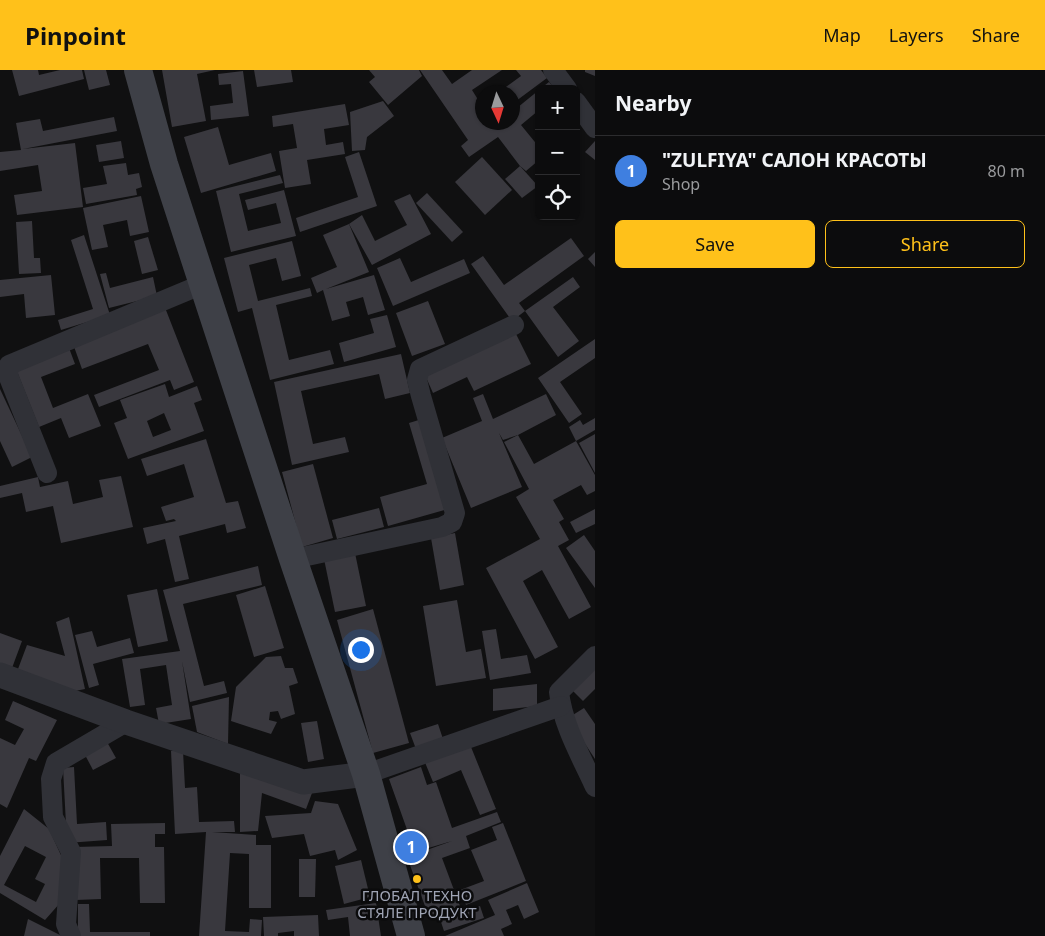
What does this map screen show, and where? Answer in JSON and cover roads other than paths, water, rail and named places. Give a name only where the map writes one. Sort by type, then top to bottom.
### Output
[{"type":"main road","points":[[138,70],[164,164],[293,559],[366,774],[411,936]]},
{"type":"street","points":[[553,70],[564,85]]},
{"type":"street","points":[[580,107],[595,128]]},
{"type":"street","points":[[47,473],[4,363],[203,284]]},
{"type":"street","points":[[293,559],[442,527],[452,522],[455,514],[417,380],[420,369],[514,325]]},
{"type":"street","points":[[595,656],[559,692],[561,706],[569,730],[595,787]]},
{"type":"street","points":[[0,675],[126,722],[303,782],[366,774],[561,706]]},
{"type":"street","points":[[71,936],[66,924],[71,852],[53,817],[51,779],[56,763],[126,722]]},
{"type":"place","name":"\"ZULFIYA\" САЛОН КРАСОТЫ","points":[[411,847]]},
{"type":"place","name":"ГЛОБАЛ ТЕХНО СТЯЛЕ ПРОДУКТ","points":[[417,879]]}]
